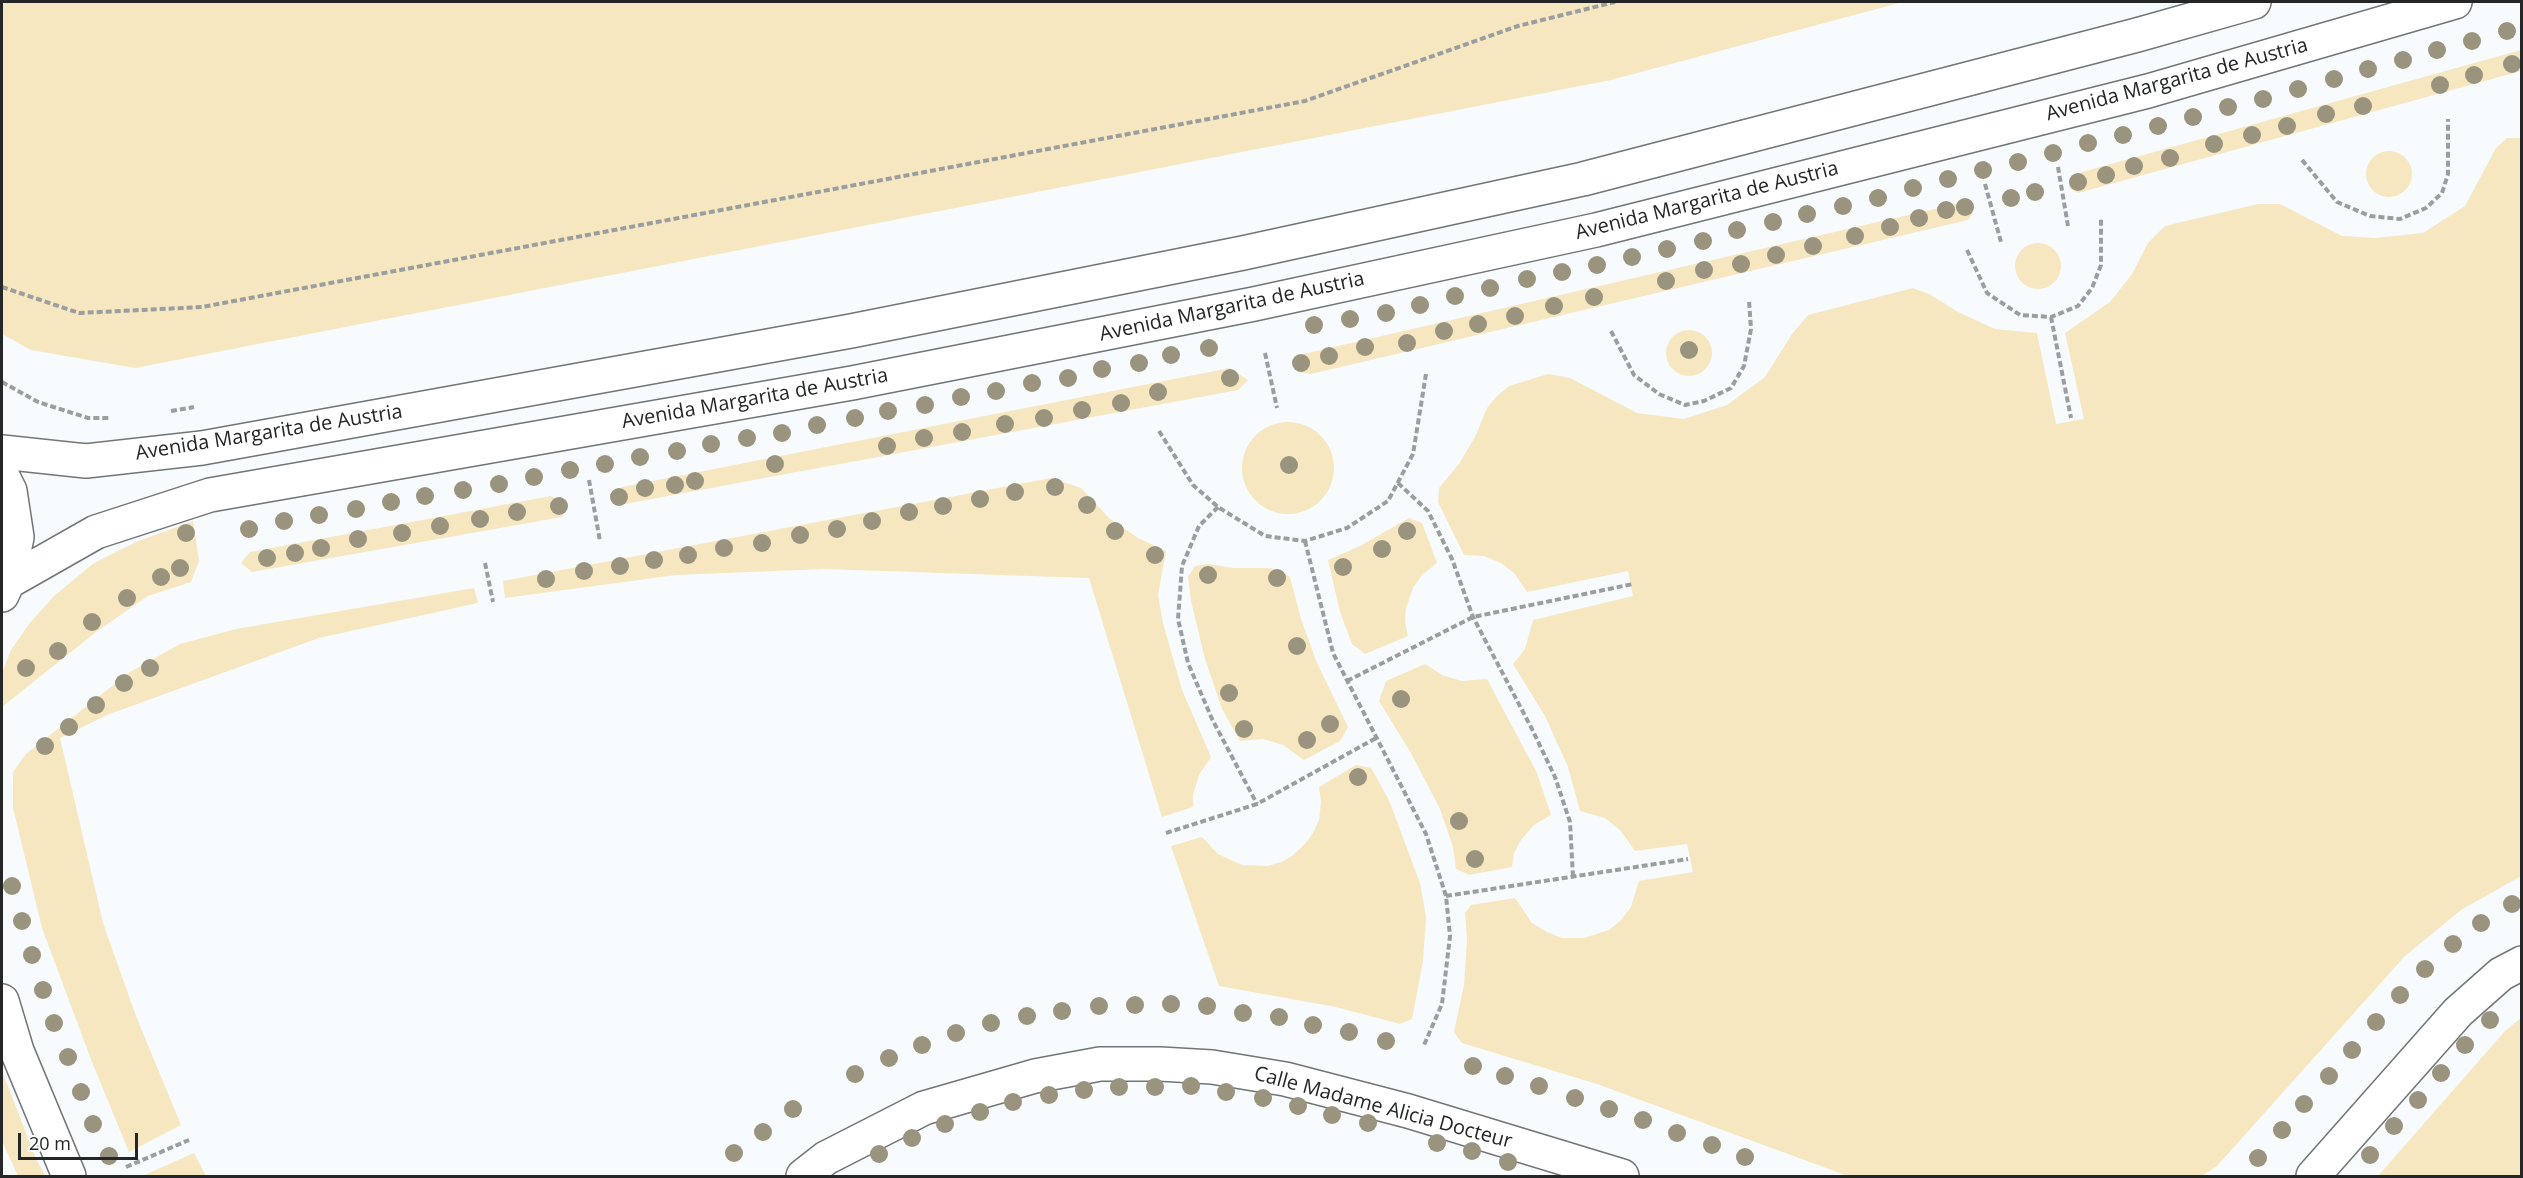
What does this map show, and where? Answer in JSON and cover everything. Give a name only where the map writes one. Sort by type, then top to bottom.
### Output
[{"type":"street","name":"Avenida Margarita de Austria","points":[[2,452],[86,461],[202,448],[851,331],[1243,253],[1583,178],[2137,35],[2254,2]]},
{"type":"street","name":"Avenida Margarita de Austria","points":[[5,589],[96,532],[210,495],[852,383],[1254,304],[1596,230],[2148,91],[2455,2]]},
{"type":"street","points":[[2,475],[10,491],[17,537],[5,589]]},
{"type":"street","points":[[2313,1176],[2458,1012],[2501,974],[2522,963]]},
{"type":"street","points":[[2,1001],[17,1051],[69,1176]]},
{"type":"street","name":"Calle Madame Alicia Docteur","points":[[803,1176],[826,1158],[924,1108],[1035,1076],[1100,1064],[1160,1064],[1212,1067],[1285,1079],[1408,1111],[1622,1176]]},
{"type":"path","points":[[2,287],[80,313],[202,307],[1305,101],[1518,26],[1615,2]]},
{"type":"path","points":[[2302,160],[2337,202],[2370,216],[2400,219],[2426,208],[2442,193],[2448,174],[2448,119]]},
{"type":"path","points":[[2058,167],[2068,226]]},
{"type":"path","points":[[1985,184],[2001,242]]},
{"type":"path","points":[[1968,250],[1987,293],[2020,315],[2051,317],[2078,306],[2092,288],[2101,265],[2101,217]]},
{"type":"path","points":[[1611,331],[1634,375],[1659,394],[1685,405],[1704,401],[1731,388],[1744,366],[1751,329],[1749,300]]},
{"type":"path","points":[[2051,317],[2071,418]]},
{"type":"path","points":[[1265,353],[1277,408]]},
{"type":"path","points":[[1159,431],[1193,485],[1218,507],[1265,536],[1305,541],[1347,528],[1388,501],[1413,454],[1426,374]]},
{"type":"path","points":[[2,382],[38,402],[88,418],[111,418]]},
{"type":"path","points":[[164,412],[194,407]]},
{"type":"path","points":[[588,480],[600,541]]},
{"type":"path","points":[[1398,483],[1428,511],[1452,559],[1473,617],[1555,777],[1570,822],[1574,877]]},
{"type":"path","points":[[1218,507],[1199,526],[1182,566],[1178,619],[1188,663],[1212,719],[1257,804]]},
{"type":"path","points":[[1305,541],[1333,653],[1426,834],[1446,896],[1450,936],[1442,1004],[1424,1045]]},
{"type":"path","points":[[485,563],[493,602]]},
{"type":"path","points":[[1347,681],[1473,617],[1633,584]]},
{"type":"path","points":[[1166,833],[1257,804],[1376,738]]},
{"type":"path","points":[[1446,896],[1688,859]]},
{"type":"path","points":[[126,1167],[189,1140]]},
{"type":"shaded area","points":[[2,2],[1903,2],[1611,80],[135,368],[31,350],[2,334]]},
{"type":"shaded area","points":[[2521,50],[2521,71],[2078,193],[2069,188],[2069,181],[2082,172]]},
{"type":"shaded area","points":[[2507,138],[2522,138],[2521,876],[2461,910],[2405,956],[2217,1166],[2202,1176],[1848,1176],[1597,1084],[1462,1043],[1454,1032],[1464,985],[1467,940],[1465,913],[1471,905],[1515,898],[1532,923],[1547,932],[1562,938],[1584,938],[1609,930],[1621,920],[1631,907],[1639,881],[1693,872],[1687,844],[1635,851],[1621,831],[1605,818],[1580,811],[1568,767],[1545,716],[1513,664],[1525,649],[1533,620],[1633,596],[1628,571],[1527,592],[1514,573],[1501,563],[1484,556],[1464,555],[1438,502],[1439,488],[1459,464],[1476,435],[1487,408],[1497,396],[1509,386],[1548,374],[1570,378],[1637,413],[1684,419],[1727,405],[1765,377],[1792,334],[1808,315],[1913,288],[1995,329],[2037,333],[2056,424],[2084,419],[2065,333],[2110,302],[2132,274],[2148,243],[2165,226],[2258,204],[2280,204],[2342,236],[2375,238],[2423,233],[2465,206],[2496,148]]},
{"type":"shaded area","points":[[2389,151],[2405,158],[2412,174],[2405,190],[2389,197],[2373,190],[2366,174],[2373,158]]},
{"type":"shaded area","points":[[1965,202],[1974,211],[1968,220],[1311,374],[1298,372],[1292,364],[1299,355]]},
{"type":"shaded area","points":[[2038,243],[2054,250],[2061,266],[2054,282],[2038,289],[2022,282],[2015,266],[2022,250]]},
{"type":"shaded area","points":[[1689,330],[1705,337],[1712,353],[1705,369],[1689,376],[1673,369],[1666,353],[1673,337]]},
{"type":"shaded area","points":[[1230,368],[1248,380],[1238,390],[625,504],[616,502],[615,498],[617,491],[622,487]]},
{"type":"shaded area","points":[[1279,422],[1297,422],[1314,429],[1327,442],[1334,459],[1334,477],[1327,494],[1314,507],[1297,514],[1279,514],[1262,507],[1249,494],[1242,477],[1242,459],[1249,442],[1262,429]]},
{"type":"shaded area","points":[[1051,478],[1081,488],[1109,518],[1138,538],[1166,551],[1158,595],[1163,623],[1182,690],[1211,757],[1199,775],[1193,795],[1193,807],[1162,817],[1089,578],[824,569],[676,575],[505,598],[503,581]]},
{"type":"shaded area","points":[[551,496],[566,505],[562,517],[252,572],[241,563],[250,552]]},
{"type":"shaded area","points":[[1409,518],[1422,523],[1437,563],[1422,575],[1413,588],[1406,608],[1405,622],[1408,636],[1365,654],[1352,644],[1340,612],[1328,560],[1360,546]]},
{"type":"shaded area","points":[[193,521],[199,561],[191,582],[148,596],[96,632],[2,707],[2,673],[11,650],[29,624],[54,596],[94,563],[136,542]]},
{"type":"shaded area","points":[[1208,564],[1234,568],[1268,568],[1280,570],[1290,577],[1301,619],[1317,663],[1348,727],[1340,741],[1304,760],[1283,745],[1263,739],[1240,741],[1222,709],[1205,659],[1191,601],[1188,577],[1195,566]]},
{"type":"shaded area","points":[[474,588],[478,603],[319,638],[107,715],[60,738],[103,923],[136,1016],[181,1125],[129,1152],[92,1062],[42,928],[13,808],[13,772],[26,754],[130,672],[180,644],[236,629]]},
{"type":"shaded area","points":[[1425,664],[1442,675],[1462,681],[1487,679],[1537,773],[1551,815],[1534,825],[1521,840],[1514,853],[1512,867],[1469,875],[1456,869],[1453,847],[1440,809],[1412,755],[1379,701],[1386,681]]},
{"type":"shaded area","points":[[1356,765],[1371,768],[1389,800],[1420,883],[1426,917],[1423,961],[1412,1019],[1400,1024],[1336,1007],[1219,986],[1171,846],[1202,837],[1218,854],[1242,865],[1268,866],[1281,862],[1292,856],[1313,833],[1319,820],[1321,802],[1319,787]]},
{"type":"shaded area","points":[[2521,1018],[2521,1176],[2378,1176],[2505,1031]]},
{"type":"shaded area","points":[[2,1071],[45,1176],[18,1176],[2,1141]]},
{"type":"shaded area","points":[[194,1153],[206,1176],[142,1176]]}]
